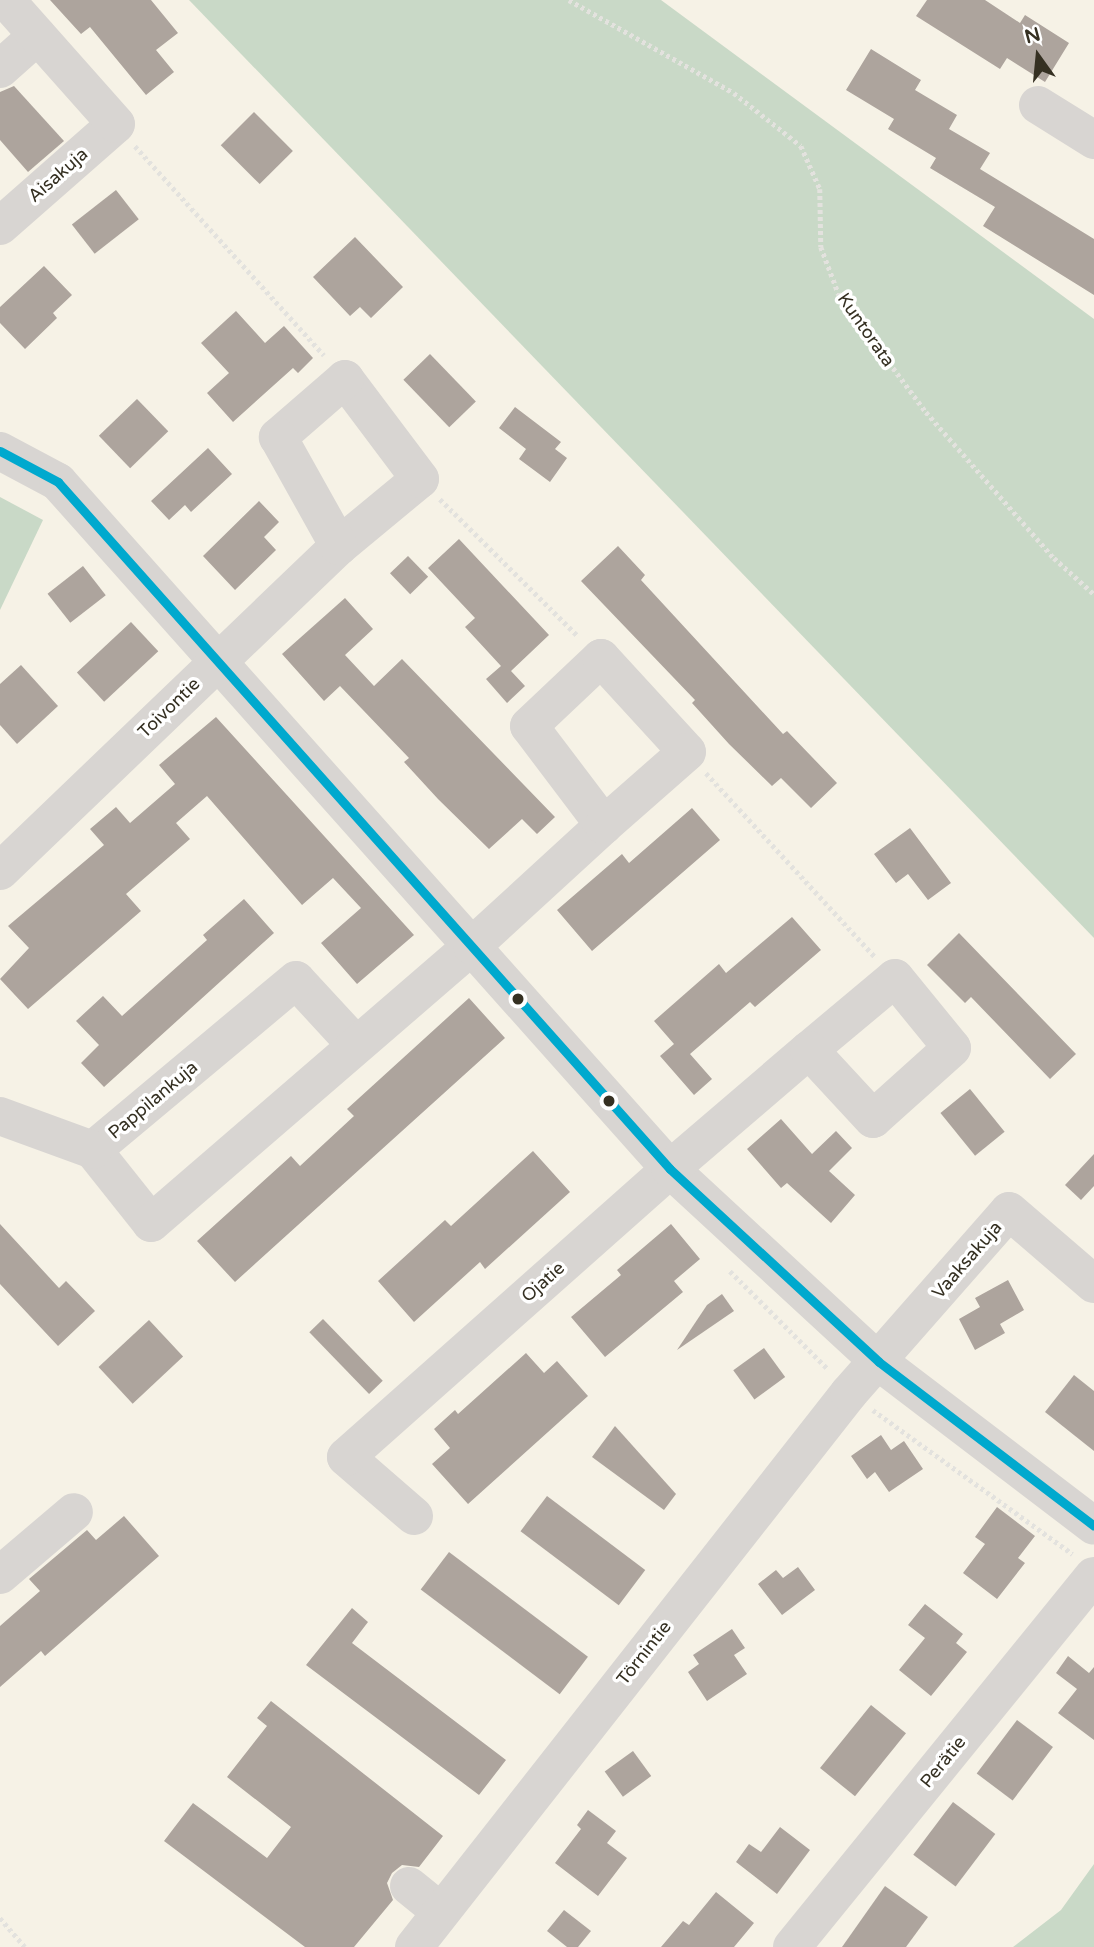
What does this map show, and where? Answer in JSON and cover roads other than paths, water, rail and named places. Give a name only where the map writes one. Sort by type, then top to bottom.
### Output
[{"type":"street","points":[[0,69],[37,36],[6,0]]},
{"type":"street","name":"Aisakuja","points":[[0,226],[116,124],[37,36]]},
{"type":"street","points":[[1038,105],[1094,140]]},
{"type":"street","name":"Toivontie","points":[[0,871],[339,547],[420,479],[345,379],[278,437],[339,547]]},
{"type":"street","points":[[0,451],[58,482],[670,1169],[879,1362],[1094,1526]]},
{"type":"street","name":"Pappilankuja","points":[[356,1045],[296,980],[93,1150],[150,1223],[472,946],[687,752],[601,658],[529,726],[604,825]]},
{"type":"street","name":"Ojatie","points":[[414,1516],[346,1457],[670,1169],[809,1050],[895,978],[952,1048],[873,1119],[809,1050]]},
{"type":"street","points":[[0,1116],[93,1150]]},
{"type":"street","name":"Vaaksakuja","points":[[879,1362],[1009,1211],[1094,1284]]},
{"type":"street","name":"Törnintie","points":[[414,1947],[840,1404],[879,1362]]},
{"type":"street","points":[[0,1575],[74,1512]]},
{"type":"street","name":"Perätie","points":[[792,1947],[1094,1577]]},
{"type":"street","points":[[409,1886],[441,1912]]}]
